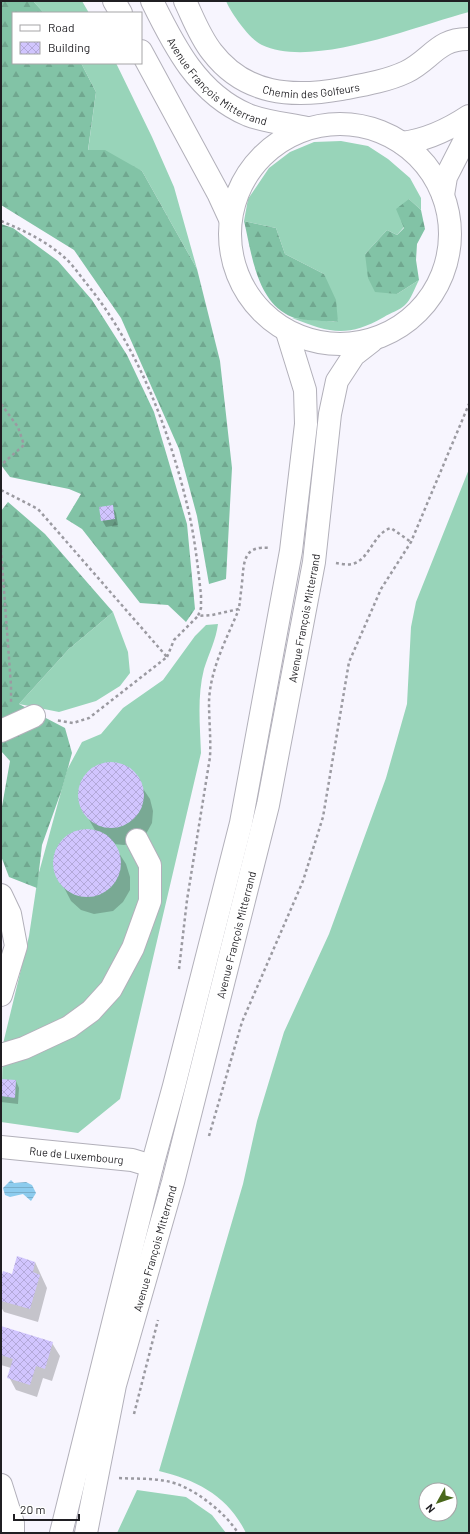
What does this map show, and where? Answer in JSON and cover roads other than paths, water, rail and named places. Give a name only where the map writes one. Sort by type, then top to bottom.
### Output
[{"type":"main road","points":[[114,1],[120,12]]},
{"type":"main road","name":"Avenue François Mitterrand","points":[[152,1],[183,60],[218,99],[248,115],[307,128]]},
{"type":"main road","name":"Chemin des Golfeurs","points":[[184,1],[196,27],[212,52],[230,71],[256,86],[288,94],[317,94],[399,76],[413,69],[441,45],[457,39],[469,39]]},
{"type":"main road","points":[[142,53],[218,193],[230,219],[233,266],[254,304],[287,332],[329,345],[372,341],[410,321],[437,287],[450,246],[446,203],[443,195],[425,165],[402,143],[392,137],[350,124],[307,128],[269,149],[242,182],[230,219]]},
{"type":"main road","points":[[402,143],[419,141],[446,130],[469,116]]},
{"type":"main road","points":[[443,195],[446,177],[469,132]]},
{"type":"main road","name":"Avenue François Mitterrand","points":[[61,1533],[152,1166],[174,1086],[241,823],[291,551],[306,424],[305,390],[287,332]]},
{"type":"main road","name":"Avenue François Mitterrand","points":[[86,1533],[115,1385],[173,1182],[268,805],[314,562],[330,414],[337,381],[354,355],[372,341]]},
{"type":"main road","points":[[5,729],[34,716]]},
{"type":"main road","points":[[1,1055],[24,1048],[69,1027],[91,1011],[111,989],[133,948],[150,901],[150,865],[137,840]]},
{"type":"main road","points":[[1,895],[10,914],[16,946],[1,996]]},
{"type":"main road","name":"Rue de Luxembourg","points":[[1,1147],[132,1160],[152,1166]]},
{"type":"main road","points":[[1,1485],[13,1523],[13,1533]]},
{"type":"water","points":[[11,1180],[14,1183],[26,1182],[32,1185],[36,1193],[31,1201],[23,1194],[10,1197],[5,1195],[3,1188]]}]
